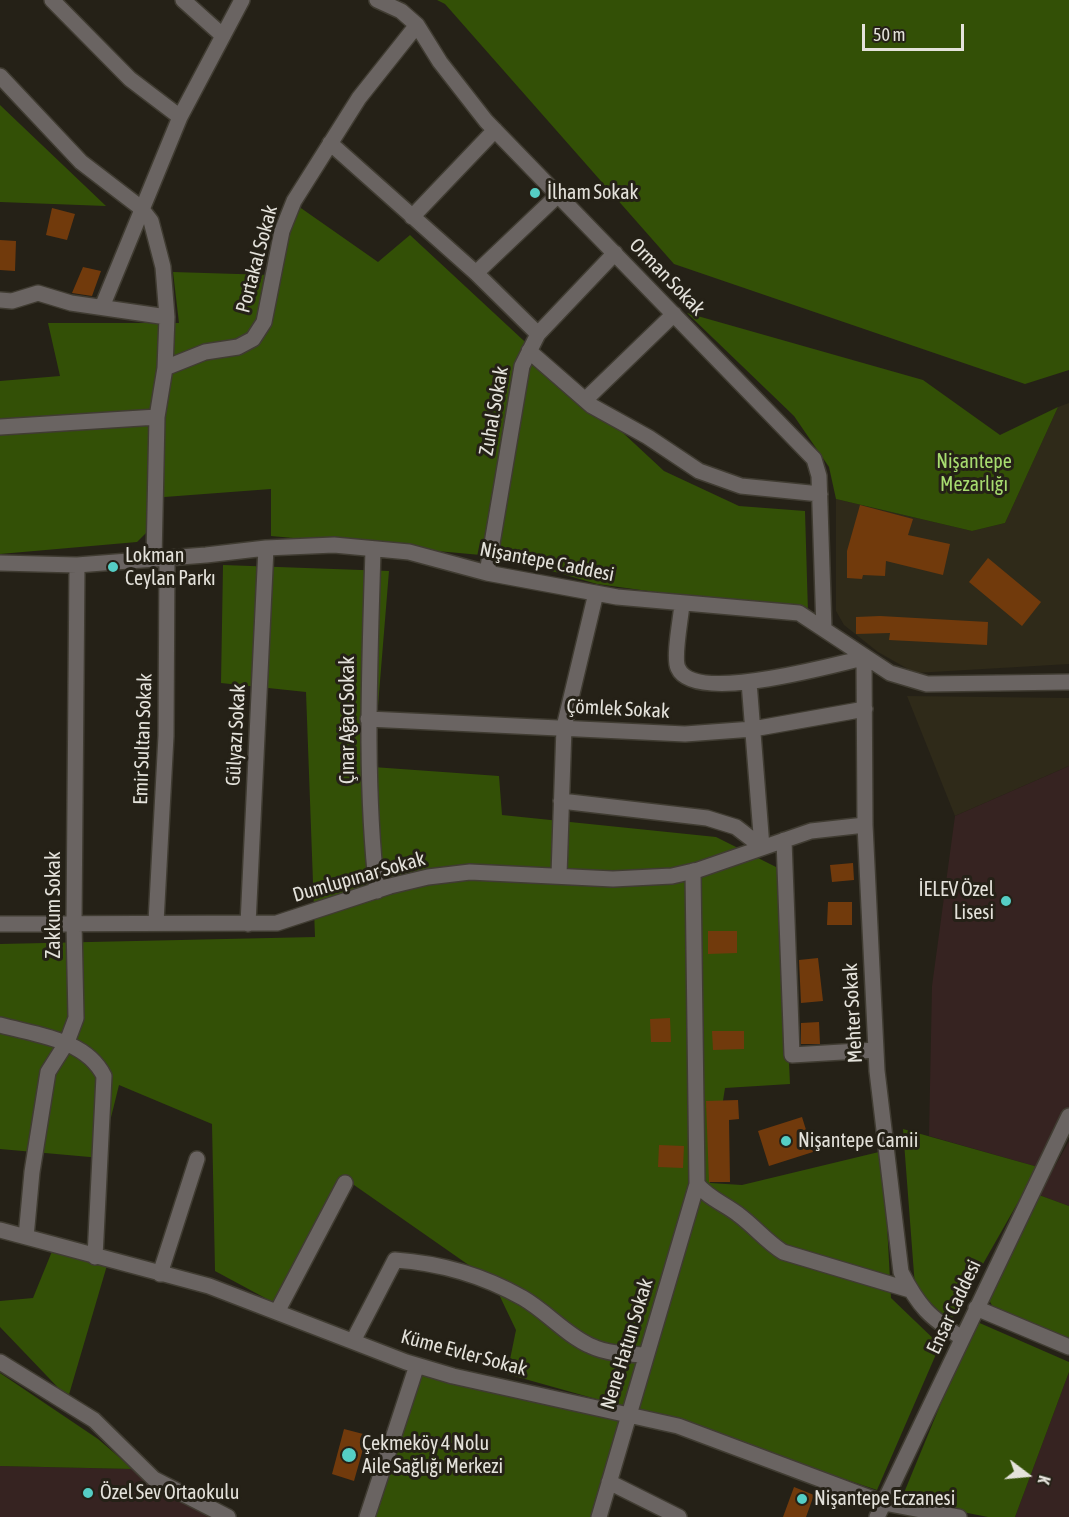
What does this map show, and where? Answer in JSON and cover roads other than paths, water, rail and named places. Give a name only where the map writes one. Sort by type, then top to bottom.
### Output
[{"type":"street","points":[[52,0],[130,79],[180,117]]},
{"type":"street","points":[[183,0],[222,35]]},
{"type":"street","points":[[102,307],[180,117],[242,0]]},
{"type":"street","name":"Orman Sokak","points":[[377,0],[400,11],[417,25],[440,62],[495,130],[814,459],[819,476],[824,629]]},
{"type":"street","name":"Portakal Sokak","points":[[165,368],[205,352],[238,347],[253,339],[264,322],[282,231],[294,201],[359,98],[417,25]]},
{"type":"street","points":[[0,76],[81,162],[141,208]]},
{"type":"street","points":[[412,217],[495,130]]},
{"type":"street","points":[[330,143],[476,273],[538,334]]},
{"type":"street","points":[[476,273],[558,195]]},
{"type":"street","name":"Emir Sultan Sokak","points":[[141,208],[151,221],[163,267],[167,317],[165,368],[157,417],[166,736],[156,922]]},
{"type":"street","name":"Zuhal Sokak","points":[[487,573],[522,366],[538,334],[615,253]]},
{"type":"street","points":[[0,300],[12,301],[38,293],[71,303],[167,317]]},
{"type":"street","points":[[585,400],[674,314]]},
{"type":"street","points":[[529,351],[585,400],[699,471],[741,486],[820,494]]},
{"type":"street","points":[[0,427],[157,417]]},
{"type":"street","name":"Nişantepe Caddesi","points":[[0,563],[77,565],[266,548],[334,545],[409,552],[487,573],[596,593],[682,604],[799,613],[890,673],[927,684],[1069,682]]},
{"type":"street","name":"Gülyazı Sokak","points":[[248,924],[266,548]]},
{"type":"street","name":"Çınar Ağacı Sokak","points":[[373,549],[368,719],[369,804],[377,891]]},
{"type":"street","name":"Zakkum Sokak","points":[[26,1237],[32,1172],[48,1072],[67,1042],[76,1018],[74,923],[77,565]]},
{"type":"street","points":[[559,875],[564,727],[596,593]]},
{"type":"street","points":[[682,604],[676,666],[682,675],[692,681],[710,684],[749,682],[864,658]]},
{"type":"street","name":"Mehter Sokak","points":[[864,658],[865,825],[876,1050],[901,1272],[910,1290],[933,1320],[962,1338]]},
{"type":"street","points":[[749,682],[762,847]]},
{"type":"street","name":"Çömlek Sokak","points":[[368,719],[686,734],[753,729],[865,709]]},
{"type":"street","points":[[561,801],[707,818],[736,827],[762,847]]},
{"type":"street","name":"Dumlupınar Sokak","points":[[0,924],[277,923],[428,877],[470,872],[612,879],[672,876],[811,831],[865,825]]},
{"type":"street","points":[[784,840],[792,1054],[876,1050]]},
{"type":"street","name":"Nene Hatun Sokak","points":[[599,1517],[697,1184],[693,871]]},
{"type":"street","points":[[0,1025],[67,1042],[97,1062],[104,1076],[95,1257]]},
{"type":"street","name":"Ensar Caddesi","points":[[877,1517],[1069,1116]]},
{"type":"street","points":[[160,1274],[197,1159]]},
{"type":"street","points":[[277,1312],[345,1183]]},
{"type":"street","points":[[697,1184],[704,1193],[739,1215],[783,1252],[910,1290]]},
{"type":"street","name":"Küme Evler Sokak","points":[[0,1230],[209,1286],[417,1365],[453,1376],[678,1426],[884,1503],[959,1517]]},
{"type":"street","points":[[353,1341],[395,1260],[430,1263],[466,1273],[523,1298],[591,1346],[609,1352],[646,1355]]},
{"type":"street","points":[[976,1308],[1069,1347]]},
{"type":"street","points":[[0,1362],[94,1420],[154,1479],[228,1517]]},
{"type":"street","points":[[367,1517],[417,1365]]},
{"type":"street","points":[[609,1482],[653,1506],[680,1517]]},
{"type":"place","name":"İlham Sokak","points":[[535,193]]},
{"type":"place","name":"Lokman Ceylan Parkı","points":[[113,567]]},
{"type":"place","name":"İELEV Özel Lisesi","points":[[1006,901]]},
{"type":"place","name":"Nişantepe Camii","points":[[786,1141]]},
{"type":"place","name":"Çekmeköy 4 Nolu Aile Sağlığı Merkezi","points":[[349,1455]]},
{"type":"place","name":"Özel Sev Ortaokulu","points":[[88,1493]]},
{"type":"place","name":"Nişantepe Eczanesi","points":[[802,1499]]},
{"type":"park label","name":"Nişantepe Mezarlığı","points":[[974,474]]}]
